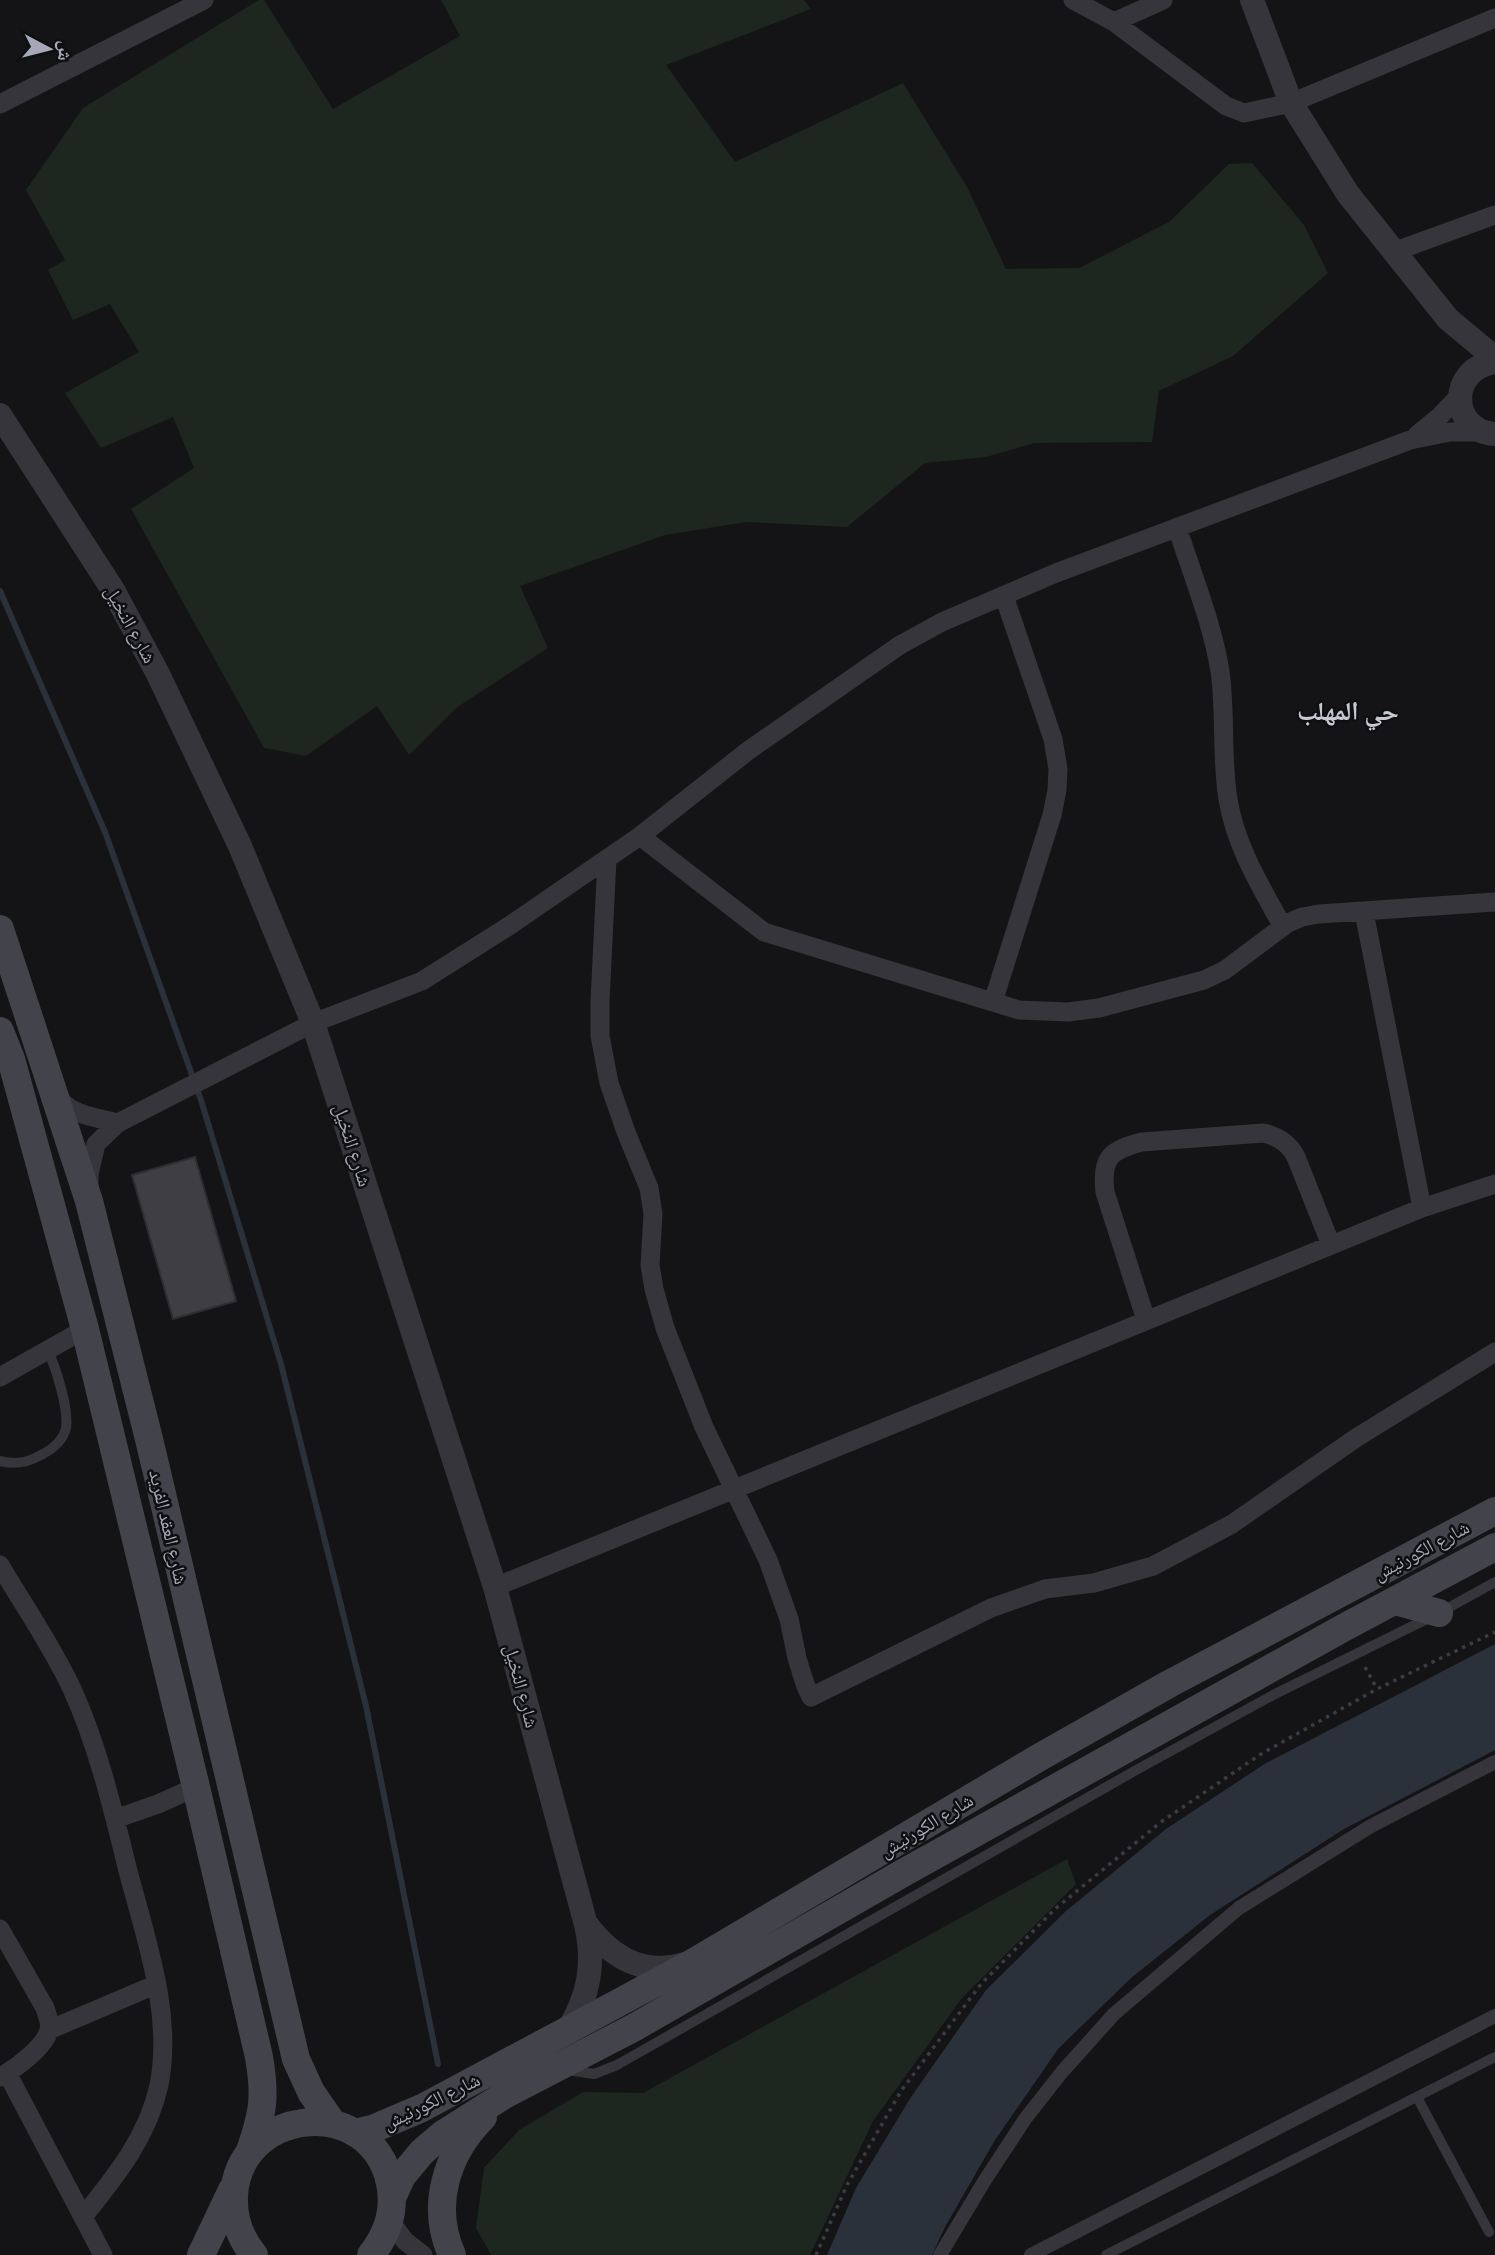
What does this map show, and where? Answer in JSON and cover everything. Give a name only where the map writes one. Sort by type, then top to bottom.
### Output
[{"type":"main road","name":"شارع العقد الفريد","points":[[0,929],[89,1201],[149,1439],[296,2059],[311,2092],[344,2128],[372,2147],[385,2167],[392,2189],[391,2210]]},
{"type":"main road","name":"شارع العقد الفريد","points":[[0,1031],[5,1062],[85,1329],[196,1787],[256,2043],[264,2088],[263,2110],[250,2151],[201,2255]]},
{"type":"main road","name":"شارع الكورنيش","points":[[250,2151],[267,2136],[288,2125],[310,2121],[344,2128],[375,2128],[422,2108],[694,1962],[1040,1757],[1169,1684],[1495,1511]]},
{"type":"main road","name":"شارع الكورنيش","points":[[371,2255],[382,2242],[402,2176],[422,2152],[443,2134],[506,2094],[635,2027],[903,1873],[1495,1548]]},
{"type":"main road","points":[[1395,1601],[1438,1613]]},
{"type":"main road","points":[[452,2255],[444,2234],[443,2221],[443,2185],[448,2168],[469,2131],[506,2094]]},
{"type":"main road","points":[[235,2184],[233,2209],[239,2232],[254,2255]]},
{"type":"street","points":[[0,104],[204,0]]},
{"type":"street","points":[[1073,0],[1114,22],[1226,106],[1244,113],[1291,103],[1495,19]]},
{"type":"street","points":[[1114,22],[1163,0]]},
{"type":"street","points":[[1252,0],[1291,103],[1348,194],[1448,319],[1495,360],[1473,370],[1440,416],[1410,440]]},
{"type":"street","points":[[1393,252],[1495,215]]},
{"type":"street","points":[[1448,319],[1460,354],[1460,404],[1468,421],[1491,434]]},
{"type":"street","name":"شارع النخيل","points":[[0,415],[113,590],[158,674],[240,846],[313,1023],[495,1587],[586,1925],[590,1943],[590,1980],[585,1998],[568,2031]]},
{"type":"street","points":[[89,1201],[89,1174],[96,1144],[118,1123],[313,1023],[422,981],[640,836],[749,750],[900,645],[942,622],[1056,573],[1410,440],[1440,433],[1491,434]]},
{"type":"street","points":[[1177,527],[1209,626],[1220,671],[1228,801],[1255,877],[1283,927]]},
{"type":"street","points":[[993,1002],[1052,815],[1058,769],[1053,739],[1004,596]]},
{"type":"street","points":[[640,836],[764,932],[1019,1010],[1068,1013],[1204,980],[1225,970],[1302,916],[1495,902]]},
{"type":"street","points":[[607,859],[600,1036],[604,1062],[626,1132],[649,1188],[653,1214],[650,1265],[665,1328],[704,1427],[768,1560],[789,1619],[804,1684],[811,1697],[991,1608],[1045,1590],[1094,1583],[1153,1566],[1232,1524],[1356,1438],[1495,1352]]},
{"type":"street","points":[[1364,912],[1422,1208]]},
{"type":"street","points":[[51,1083],[61,1102],[76,1112],[118,1123]]},
{"type":"street","points":[[1146,1320],[1104,1184],[1105,1165],[1114,1152],[1125,1146],[1142,1142],[1263,1133],[1275,1136],[1291,1148],[1296,1157],[1331,1245]]},
{"type":"street","points":[[495,1587],[1422,1208],[1495,1186]]},
{"type":"street","points":[[0,1377],[85,1329]]},
{"type":"street","points":[[0,1565],[5,1586],[63,1671],[88,1730],[115,1819],[157,1983],[162,2040],[159,2087],[127,2161],[83,2217]]},
{"type":"street","points":[[940,2255],[1025,2119],[1062,2072],[1114,2014],[1239,1908],[1371,1826],[1495,1762]]},
{"type":"street","points":[[115,1819],[159,1804],[196,1787]]},
{"type":"street","name":"شارع النخيل","points":[[586,1925],[615,1955],[633,1964],[653,1968],[694,1962]]},
{"type":"street","points":[[0,1928],[49,2020],[49,2030],[42,2044],[4,2075],[103,2255]]},
{"type":"street","points":[[49,2030],[157,1983]]},
{"type":"street","points":[[1031,2255],[1495,2016]]},
{"type":"street","points":[[391,2210],[395,2231],[423,2255]]},
{"type":"lane","points":[[0,1461],[11,1464],[27,1462],[54,1448],[66,1428],[66,1415],[56,1367],[47,1349]]},
{"type":"lane","points":[[556,2068],[594,2074],[617,2065],[1138,1769],[1275,1694],[1495,1582]]},
{"type":"lane","points":[[1106,2255],[1495,2057]]},
{"type":"lane","points":[[1417,2097],[1489,2232]]},
{"type":"path","points":[[816,2255],[847,2185],[901,2091],[981,1984],[1055,1909],[1161,1822],[1261,1754],[1377,1689],[1495,1632]]},
{"type":"shaded area","points":[[259,0],[264,0],[333,109],[460,36],[441,0],[804,0],[811,9],[666,65],[735,162],[903,83],[967,187],[1006,269],[1079,268],[1169,222],[1229,164],[1252,163],[1304,225],[1328,273],[1233,356],[1159,391],[1152,442],[1034,443],[986,457],[925,463],[847,527],[746,522],[665,535],[520,586],[548,648],[456,708],[409,755],[377,706],[306,756],[264,748],[131,509],[194,468],[173,417],[101,448],[65,393],[139,352],[110,304],[73,320],[48,270],[65,260],[26,190],[83,108]]},
{"type":"shaded area","points":[[1495,1644],[1495,1750],[1344,1829],[1210,1915],[1131,1978],[1058,2049],[995,2140],[932,2255],[827,2255],[856,2188],[911,2097],[986,1990],[1066,1911],[1166,1829],[1266,1763]]},
{"type":"shaded area","points":[[1067,1859],[1076,1884],[962,1998],[873,2121],[810,2255],[491,2255],[476,2228],[484,2168],[519,2130],[583,2092],[643,2093]]},
{"type":"building","points":[[195,1157],[236,1301],[173,1319],[132,1175]]},
{"type":"waterway","points":[[0,591],[105,832],[201,1100],[281,1364],[366,1706],[438,2064]]},
{"type":"district","name":"حي المهلب","points":[[1348,711]]}]
